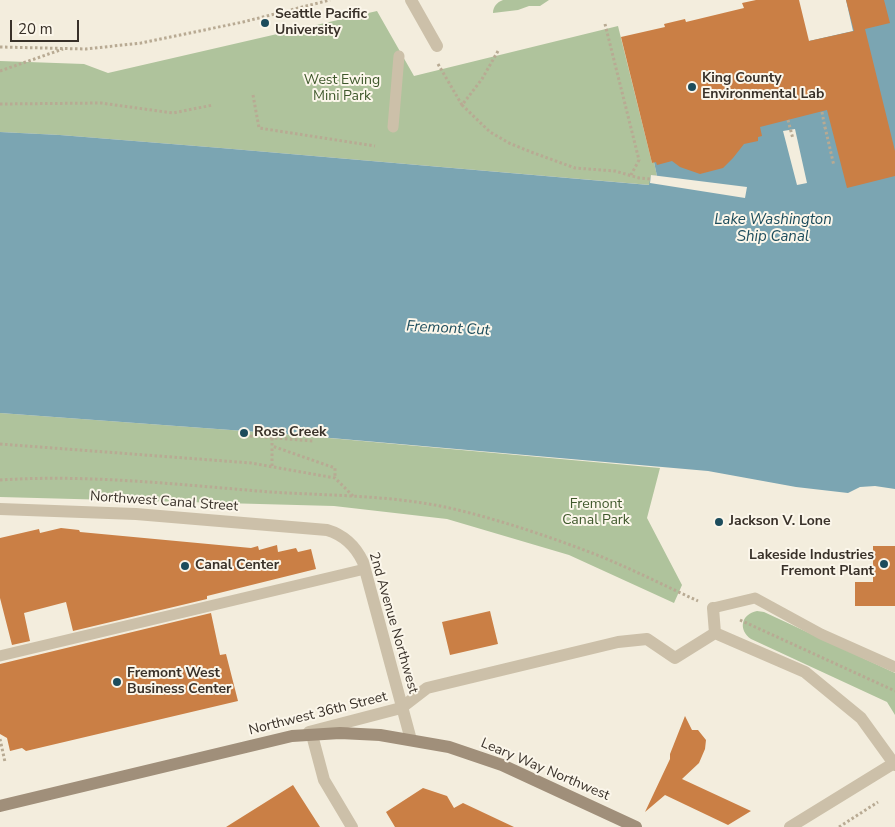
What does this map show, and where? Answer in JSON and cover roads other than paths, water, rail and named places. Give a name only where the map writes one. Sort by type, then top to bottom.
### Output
[{"type":"main road","name":"Leary Way Northwest","points":[[292,736],[340,733],[380,735],[449,747],[502,765],[636,827]]},
{"type":"main road","name":"Northwest 36th Street","points":[[0,806],[292,736]]},
{"type":"street","points":[[410,0],[436,51]]},
{"type":"street","name":"Northwest Canal Street","points":[[0,509],[136,514],[326,530]]},
{"type":"street","name":"2nd Avenue Northwest","points":[[326,530],[341,535],[353,544],[359,553],[365,569],[410,740]]},
{"type":"street","points":[[713,608],[715,632],[805,672],[861,718],[894,764],[790,827]]},
{"type":"street","name":"Northwest 36th Street","points":[[292,736],[401,708],[427,688],[618,642],[648,639],[675,658],[715,632]]},
{"type":"street","points":[[312,735],[324,780],[352,827]]},
{"type":"lane","points":[[393,128],[399,56]]},
{"type":"lane","points":[[0,656],[365,569]]},
{"type":"lane","points":[[713,608],[755,598],[821,634],[895,667]]},
{"type":"water","points":[[846,0],[895,0],[895,489],[875,486],[860,487],[848,493],[796,487],[708,471],[285,434],[0,413],[0,132],[221,148],[649,185],[651,175],[657,176],[654,162],[809,41],[853,31]]},
{"type":"place","name":"Seattle Pacific University","points":[[265,23]]},
{"type":"place","name":"King County Environmental Lab","points":[[692,87]]},
{"type":"place","name":"Ross Creek","points":[[244,433]]},
{"type":"place","name":"Jackson V. Lone","points":[[719,522]]},
{"type":"place","name":"Lakeside Industries Fremont Plant","points":[[884,564]]},
{"type":"place","name":"Canal Center","points":[[185,566]]},
{"type":"place","name":"Fremont West Business Center","points":[[117,682]]},
{"type":"park label","name":"West Ewing Mini Park","points":[[342,89]]},
{"type":"park label","name":"Fremont Canal Park","points":[[596,514]]},
{"type":"water label","name":"Lake Washington Ship Canal","points":[[773,228]]},
{"type":"water label","name":"Fremont Cut","points":[[448,329]]}]
